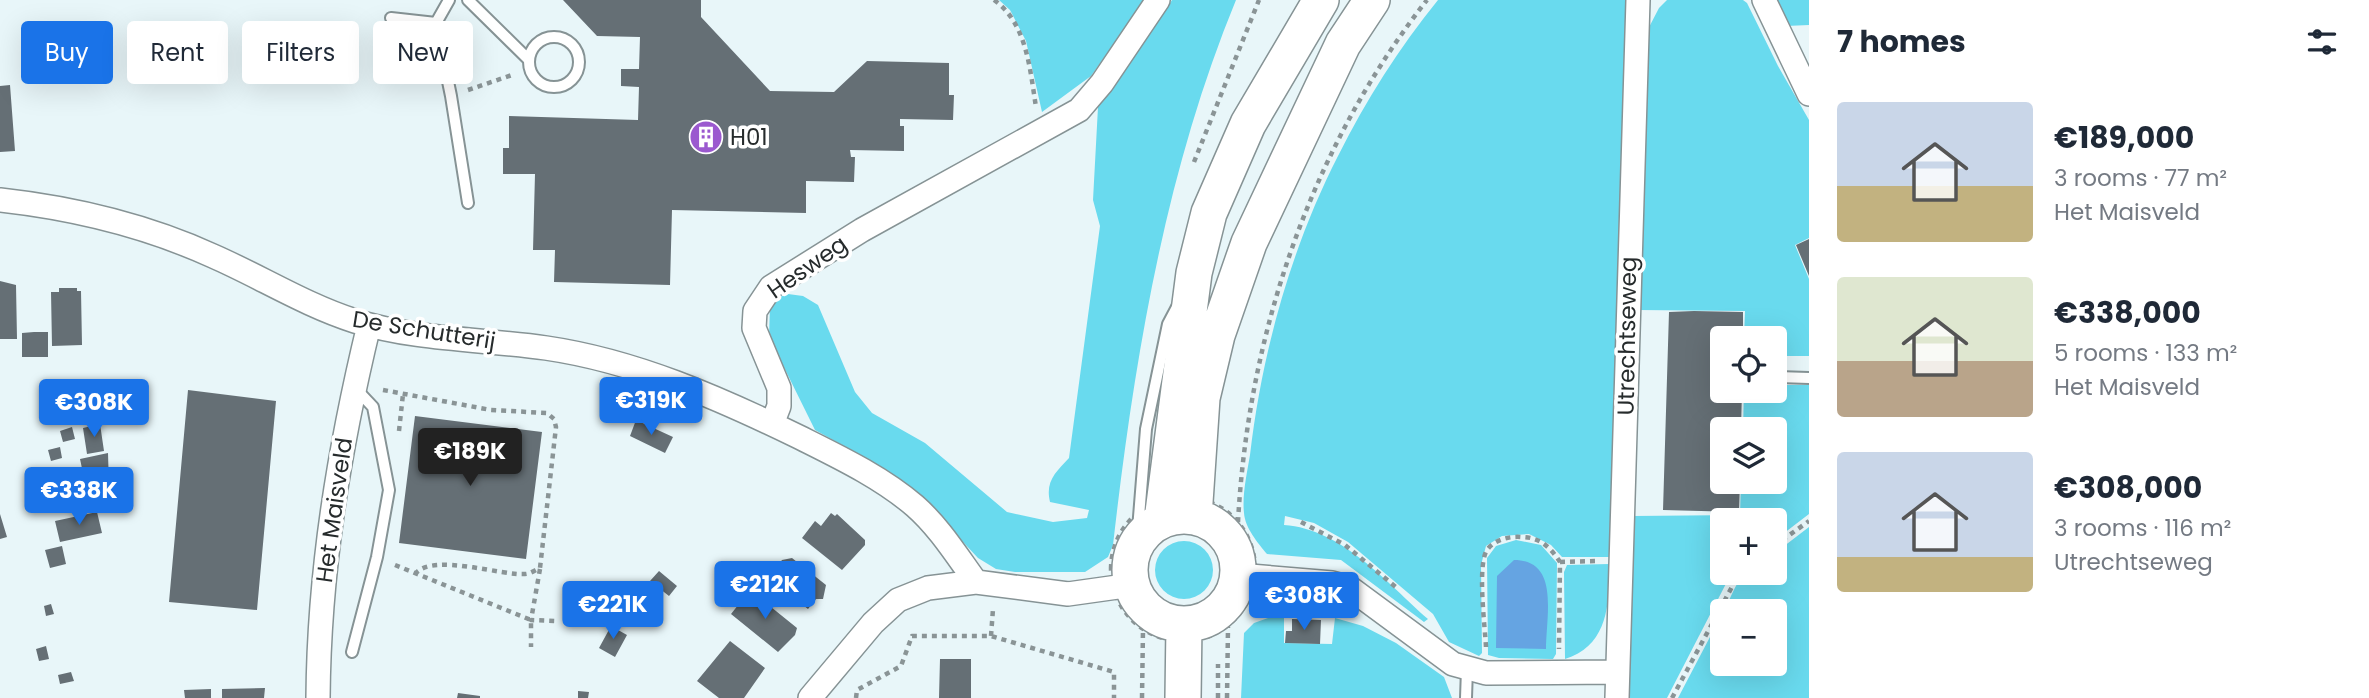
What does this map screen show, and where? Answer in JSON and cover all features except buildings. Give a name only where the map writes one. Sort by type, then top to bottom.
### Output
[{"type":"main road","points":[[1165,515],[1194,273],[1209,213],[1248,124],[1321,0]]},
{"type":"main road","points":[[1165,515],[1205,520],[1224,533],[1235,553],[1246,576],[1226,604],[1214,615],[1184,624],[1157,617],[1123,587],[1130,563],[1165,515],[1202,398],[1217,335],[1244,256],[1343,44],[1372,0]]},
{"type":"main road","points":[[1183,698],[1184,624]]},
{"type":"street","name":"Hesweg","points":[[772,424],[779,406],[779,388],[754,328],[755,311],[771,286],[862,230],[1079,110],[1102,83],[1158,0]]},
{"type":"street","name":"Utrechtseweg","points":[[1616,698],[1638,0]]},
{"type":"street","points":[[1764,0],[1809,94]]},
{"type":"street","name":"De Schutterij","points":[[0,200],[76,213],[176,241],[319,309],[369,326],[548,348],[614,362],[691,388],[772,424]]},
{"type":"street","name":"Het Maisveld","points":[[318,698],[325,554],[354,386],[369,326]]},
{"type":"street","points":[[772,424],[838,456],[915,506],[976,582]]},
{"type":"street","points":[[1246,576],[1332,583],[1350,588],[1453,664],[1477,671],[1618,672]]},
{"type":"street","points":[[810,698],[873,623],[898,600],[928,588],[976,582],[1057,593],[1123,587]]},
{"type":"lane","points":[[437,21],[449,0]]},
{"type":"lane","points":[[468,0],[529,64],[539,82],[554,88],[562,86],[575,76],[578,52],[567,40],[550,37],[535,45],[529,64]]},
{"type":"lane","points":[[391,18],[418,21]]},
{"type":"lane","points":[[449,84],[468,203]]},
{"type":"lane","points":[[1787,377],[1809,378]]},
{"type":"lane","points":[[352,652],[377,557],[389,490],[373,407],[354,386]]},
{"type":"lane","points":[[1466,698],[1477,671]]},
{"type":"path","points":[[994,0],[1008,12],[1028,56],[1040,131]]},
{"type":"path","points":[[1212,112],[1259,0]]},
{"type":"path","points":[[1238,522],[1248,418],[1276,293],[1326,163],[1375,71],[1427,0]]},
{"type":"path","points":[[451,96],[529,64]]},
{"type":"path","points":[[354,386],[491,410],[538,412],[552,416],[556,440],[531,620],[531,647]]},
{"type":"path","points":[[1142,698],[1143,629],[1125,611],[1123,587],[1112,560],[1115,546],[1121,533],[1165,515],[1225,510],[1249,538],[1246,604],[1228,626],[1227,698]]},
{"type":"path","points":[[1787,537],[1809,521]]},
{"type":"path","points":[[1301,522],[1345,545],[1398,589]]},
{"type":"path","points":[[1477,671],[1483,566],[1488,549],[1503,539],[1529,537],[1550,548],[1560,562],[1559,672]]},
{"type":"path","points":[[377,557],[531,620],[555,621]]},
{"type":"path","points":[[1560,562],[1621,560]]},
{"type":"path","points":[[416,573],[424,568],[461,565],[525,574],[540,568]]},
{"type":"path","points":[[1672,698],[1733,585]]},
{"type":"path","points":[[856,698],[856,690],[901,666],[912,636],[991,636],[1114,672],[1114,698]]},
{"type":"path","points":[[1218,664],[1218,698]]},
{"type":"shaded area","points":[[999,0],[1145,0],[1091,76],[1042,112],[1026,41],[1010,10]]},
{"type":"shaded area","points":[[1172,0],[1236,0],[1211,65],[1171,200],[1142,337],[1113,545],[1108,557],[1085,572],[1015,572],[996,569],[978,558],[920,496],[880,466],[815,430],[769,337],[770,307],[777,298],[788,294],[803,296],[818,305],[855,392],[872,413],[925,443],[1007,512],[1053,522],[1087,518],[1089,510],[1050,502],[1049,488],[1053,477],[1069,458],[1100,226],[1093,200],[1098,107]]},
{"type":"shaded area","points":[[1438,0],[1626,0],[1609,557],[1562,557],[1551,545],[1529,534],[1502,536],[1486,546],[1481,565],[1482,653],[1479,656],[1449,642],[1433,614],[1348,542],[1314,523],[1285,516],[1284,525],[1325,536],[1344,547],[1379,574],[1428,619],[1424,622],[1341,560],[1267,554],[1249,530],[1244,506],[1262,378],[1281,301],[1306,227],[1321,191],[1360,115],[1384,75]]},
{"type":"shaded area","points":[[1667,0],[1743,0],[1809,120],[1809,238],[1795,245],[1809,279],[1809,356],[1787,356],[1787,326],[1744,326],[1745,311],[1638,310],[1646,33],[1659,8]]},
{"type":"shaded area","points":[[1774,0],[1809,0],[1809,25],[1786,26]]},
{"type":"shaded area","points":[[1787,385],[1809,385],[1809,514],[1787,531],[1787,508],[1740,508],[1741,494],[1787,494],[1787,417],[1743,417],[1744,403],[1787,403]]},
{"type":"shaded area","points":[[1710,515],[1710,585],[1725,585],[1718,599],[1710,599],[1710,615],[1667,698],[1629,698],[1633,516]]},
{"type":"shaded area","points":[[1809,527],[1809,698],[1678,698],[1710,637],[1710,676],[1787,676],[1787,599],[1730,599],[1737,585],[1787,585],[1787,544]]},
{"type":"shaded area","points":[[1516,540],[1541,545],[1557,563],[1556,654],[1553,659],[1499,658],[1488,655],[1487,558],[1496,546]]},
{"type":"shaded area","points":[[1184,541],[1200,546],[1208,554],[1213,570],[1208,586],[1200,594],[1184,599],[1168,594],[1160,586],[1155,570],[1160,554],[1168,546]]},
{"type":"shaded area","points":[[1514,560],[1529,562],[1538,569],[1544,579],[1548,606],[1546,649],[1496,648],[1497,576]]},
{"type":"shaded area","points":[[1609,564],[1607,608],[1598,634],[1579,653],[1565,659],[1564,572],[1567,565]]},
{"type":"shaded area","points":[[1268,618],[1284,618],[1284,643],[1332,644],[1335,618],[1363,626],[1396,643],[1444,677],[1452,698],[1241,698],[1244,633],[1254,623]]},
{"type":"place","name":"H01","points":[[706,137]]}]
